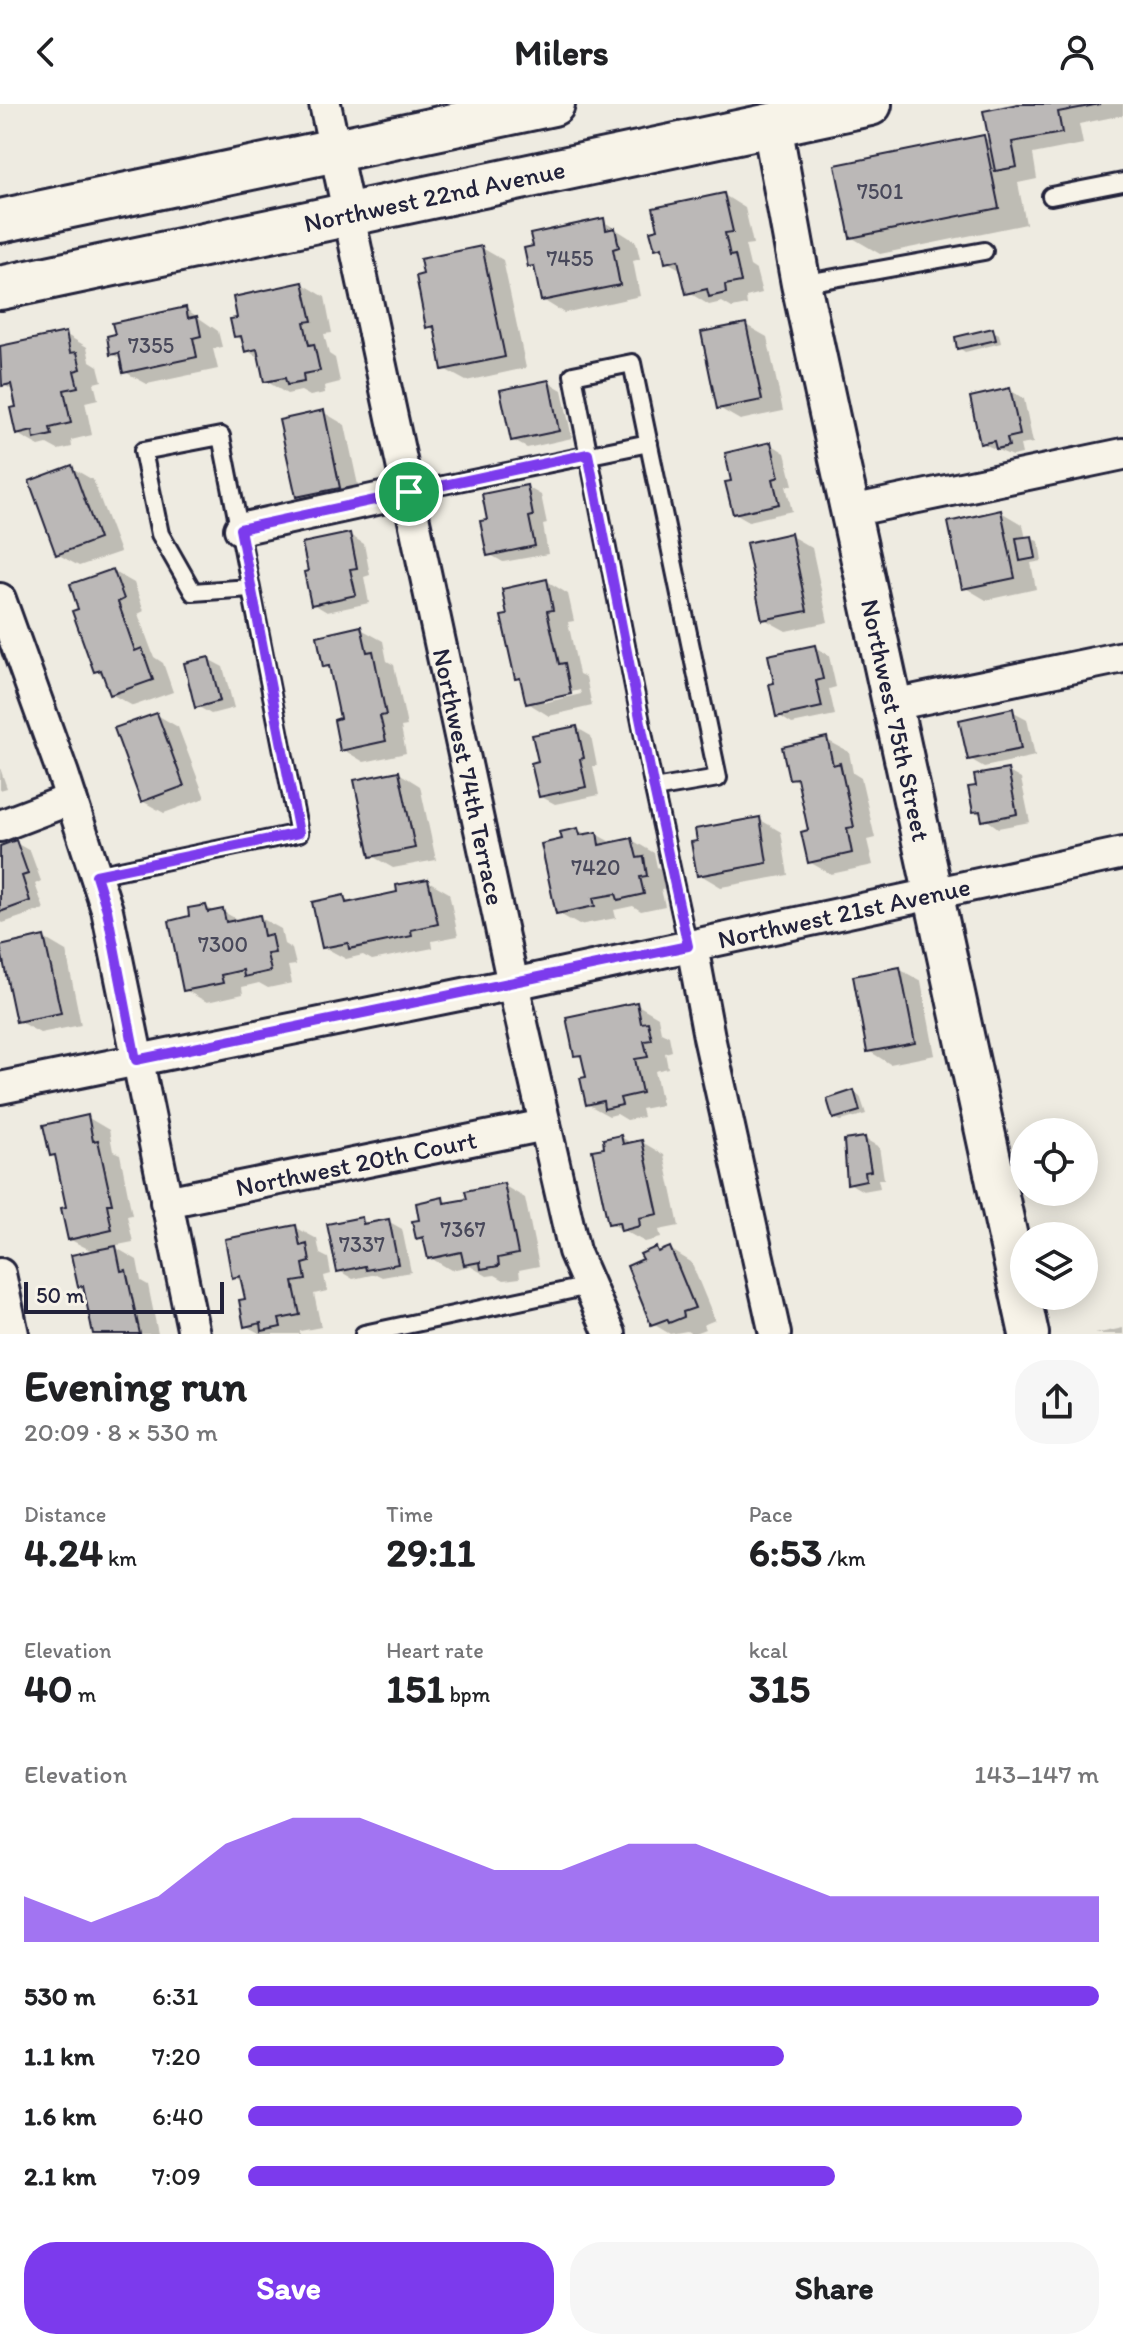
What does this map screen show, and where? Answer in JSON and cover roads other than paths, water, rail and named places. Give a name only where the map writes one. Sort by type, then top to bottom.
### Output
[{"type":"main road","points":[[0,221],[553,104]]},
{"type":"main road","name":"Northwest 22nd Avenue","points":[[0,288],[350,213],[769,114],[870,104]]},
{"type":"street","name":"Northwest 74th Terrace","points":[[325,104],[513,984],[574,1251],[610,1334]]},
{"type":"street","name":"Northwest 75th Street","points":[[769,114],[801,284],[1029,1334]]},
{"type":"street","points":[[851,511],[1123,454]]},
{"type":"street","points":[[240,529],[409,492]]},
{"type":"street","points":[[0,599],[107,910],[194,1334]]},
{"type":"street","points":[[892,705],[1123,657]]},
{"type":"street","points":[[0,826],[71,799]]},
{"type":"street","name":"Northwest 21st Avenue","points":[[0,1088],[513,984],[1123,853]]},
{"type":"street","points":[[690,946],[775,1334]]},
{"type":"street","name":"Northwest 20th Court","points":[[166,1202],[545,1125]]},
{"type":"street","points":[[0,1274],[13,1334]]},
{"type":"lane","points":[[1051,196],[1123,182]]},
{"type":"lane","points":[[801,284],[984,251]]},
{"type":"lane","points":[[654,789],[718,778],[632,363],[573,375],[654,789],[690,946]]},
{"type":"lane","points":[[96,875],[299,833],[221,436],[143,451],[160,534],[193,592],[250,588]]},
{"type":"lane","points":[[409,492],[649,443]]},
{"type":"lane","points":[[364,1334],[589,1286]]}]
